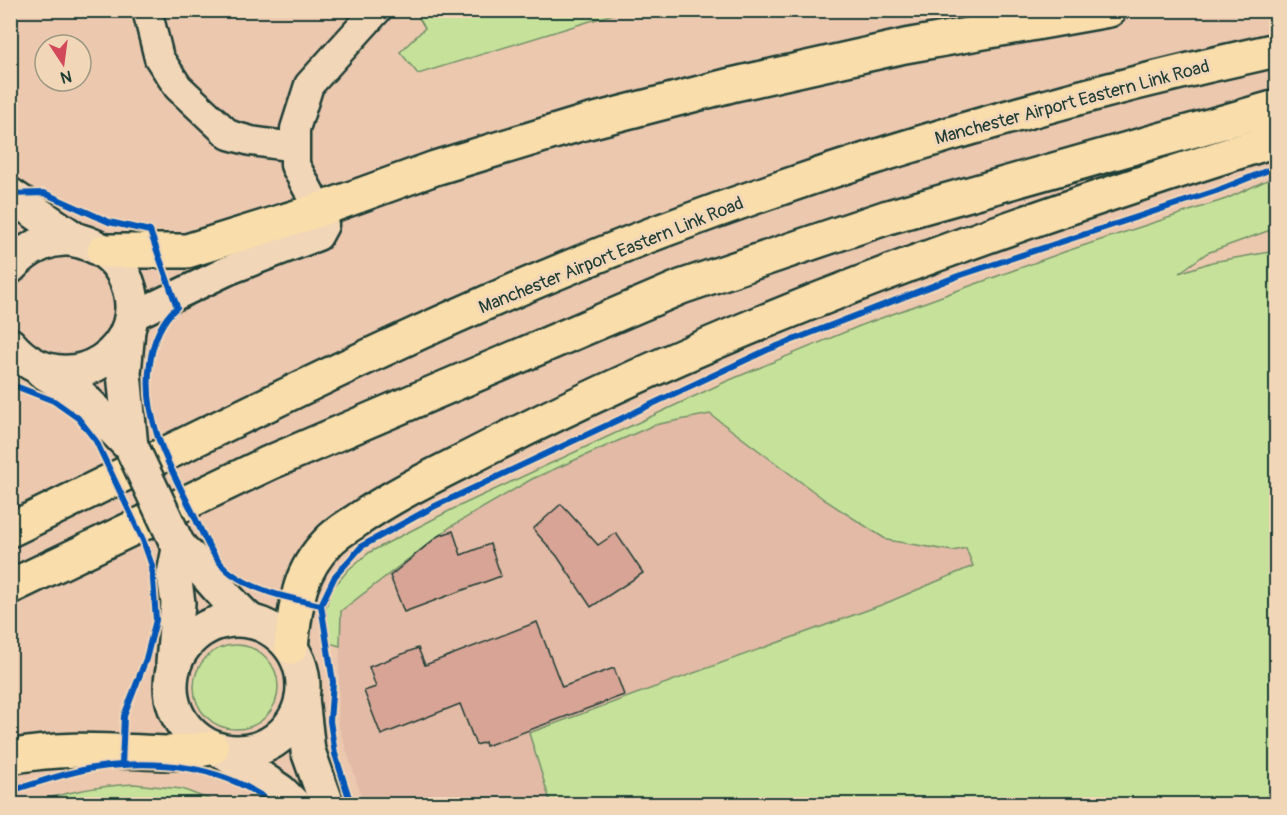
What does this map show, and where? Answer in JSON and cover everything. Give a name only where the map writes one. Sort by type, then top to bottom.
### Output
[{"type":"highway","points":[[90,246],[187,251],[320,210],[435,168],[558,131],[731,85],[905,46],[1109,10]]},
{"type":"highway","name":"Manchester Airport Eastern Link Road","points":[[10,530],[424,330],[659,232],[869,157],[1035,109],[1276,50]]},
{"type":"highway","points":[[10,587],[269,463],[681,287],[888,216],[1276,107]]},
{"type":"highway","points":[[291,647],[296,599],[308,565],[331,539],[383,502],[576,404],[717,339],[945,252],[1132,185],[1276,140]]},
{"type":"highway","points":[[10,757],[69,749],[97,748],[167,753],[217,750]]},
{"type":"main road","points":[[10,195],[90,246],[120,269],[128,283],[132,300],[124,373],[131,447]]},
{"type":"main road","points":[[10,267],[34,247],[51,241],[90,246]]},
{"type":"main road","points":[[38,368],[55,373],[73,373],[90,368],[106,359],[118,347],[130,322]]},
{"type":"main road","points":[[10,345],[20,356],[77,392],[131,447],[177,544],[196,563],[213,586],[250,621],[273,630],[291,647],[302,673],[302,698],[308,751],[327,804]]},
{"type":"main road","points":[[177,544],[174,574],[178,603],[170,683],[171,703],[180,723],[194,739],[217,750],[280,792],[293,804]]},
{"type":"main road","points":[[172,668],[179,652],[190,638],[205,628],[221,622],[250,621]]},
{"type":"main road","points":[[217,750],[244,753],[259,750],[276,741],[296,718],[302,698]]},
{"type":"street","points":[[147,10],[159,58],[178,87],[229,135],[251,141],[294,147]]},
{"type":"street","points":[[130,322],[230,270],[318,236],[324,225],[320,210],[295,165],[295,129],[309,85],[377,10]]},
{"type":"shaded area","points":[[710,414],[825,500],[887,540],[953,551],[966,548],[973,566],[884,604],[530,733],[551,804],[364,804],[338,724],[341,611],[450,527],[532,479],[654,425]]},
{"type":"green space","points":[[415,11],[623,11],[418,74],[400,52],[425,28]]},
{"type":"green space","points":[[1276,176],[1276,228],[1207,253],[1179,273],[1212,262],[1276,251],[1276,804],[551,804],[529,733],[884,604],[973,566],[966,548],[953,551],[887,540],[825,500],[710,414],[654,425],[532,479],[450,527],[341,611],[340,646],[329,643],[326,607],[332,589],[349,569],[370,552],[451,510],[725,382],[862,325],[1067,251],[1226,199]]},
{"type":"green space","points":[[236,645],[259,652],[271,664],[278,687],[271,710],[259,722],[236,729],[213,722],[201,710],[194,687],[201,664],[213,652]]},
{"type":"green space","points":[[134,784],[182,789],[221,804],[32,804],[83,790]]},
{"type":"building","points":[[561,504],[598,545],[616,533],[643,573],[591,607],[557,556],[533,529]]},
{"type":"building","points":[[453,531],[461,555],[490,544],[501,576],[404,612],[390,576],[438,536]]},
{"type":"building","points":[[537,622],[562,687],[614,668],[624,695],[486,746],[485,742],[476,745],[460,704],[381,735],[364,691],[376,687],[369,667],[418,648],[425,665]]},
{"type":"cycle path","points":[[351,804],[335,754],[330,721],[333,682],[321,605],[335,576],[362,546],[433,507],[767,350],[958,276],[1216,191],[1276,167]]},
{"type":"cycle path","points":[[10,194],[44,193],[109,222],[150,231],[177,307],[166,319],[155,340],[148,383],[153,421],[173,474],[208,544],[225,568],[253,586],[321,605]]},
{"type":"cycle path","points":[[10,384],[54,401],[78,418],[96,441],[143,540],[152,566],[156,620],[146,659],[124,716],[122,765]]},
{"type":"cycle path","points":[[10,791],[94,768],[117,765],[165,765],[211,773],[233,781],[273,804]]}]
